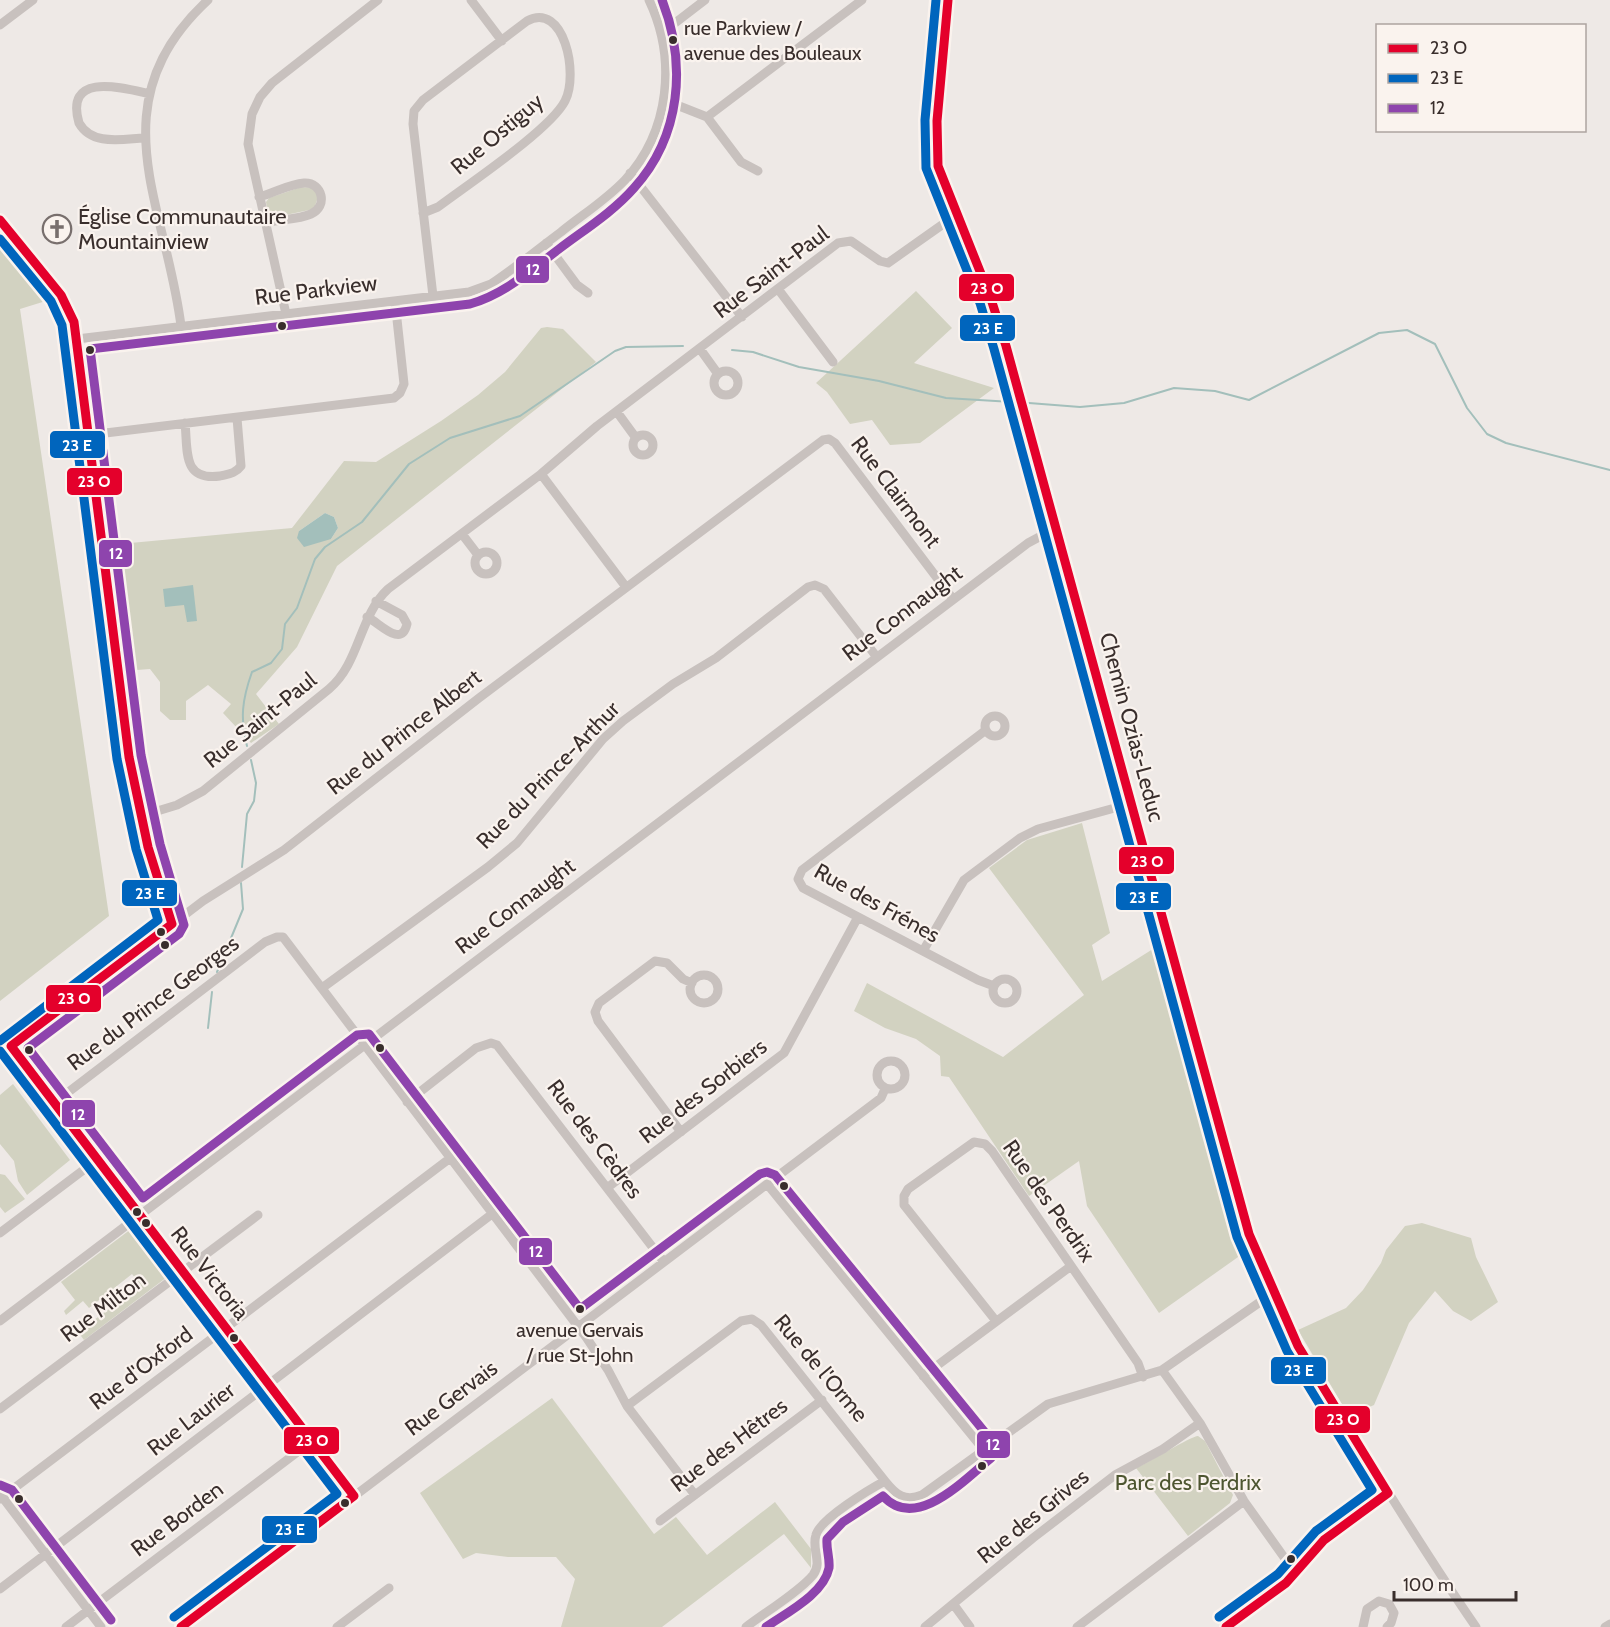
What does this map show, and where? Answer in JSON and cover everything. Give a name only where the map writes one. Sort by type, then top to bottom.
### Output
[{"type":"street","points":[[0,25],[33,0]]},
{"type":"street","points":[[181,326],[150,186],[144,138],[150,94],[171,43],[207,0]]},
{"type":"street","points":[[286,314],[248,138],[250,120],[260,97],[288,69],[378,0]]},
{"type":"street","points":[[471,0],[502,41]]},
{"type":"street","name":"Rue Parkview","points":[[77,339],[469,292],[487,287],[603,199],[630,173],[650,143],[664,100],[666,68],[661,29],[649,0]]},
{"type":"street","points":[[661,29],[675,23],[705,0]]},
{"type":"street","points":[[707,117],[862,0]]},
{"type":"street","name":"Chemin Ozias-Leduc","points":[[948,0],[937,121],[936,154],[942,180],[991,299],[1132,803],[1244,1216],[1273,1293],[1309,1364],[1388,1493],[1476,1627]]},
{"type":"street","name":"Rue Ostiguy","points":[[423,213],[438,207],[537,130],[555,114],[567,97],[571,82],[571,60],[563,40],[549,21],[532,19],[423,100],[414,111],[412,124],[433,296]]},
{"type":"street","points":[[144,138],[92,137],[79,123],[78,107],[85,93],[98,85],[150,94]]},
{"type":"street","points":[[664,100],[707,117],[741,162],[758,171]]},
{"type":"street","points":[[630,173],[741,317]]},
{"type":"street","points":[[259,197],[305,183],[316,186],[322,195],[321,205],[314,213],[265,223]]},
{"type":"street","name":"Rue Saint-Paul","points":[[141,816],[177,805],[202,791],[333,686],[346,669],[376,601],[397,581],[541,474],[617,412],[842,241],[850,241],[882,262],[891,262],[956,215]]},
{"type":"street","points":[[0,220],[64,300],[72,317],[77,339],[126,737],[141,816],[168,917],[172,924]]},
{"type":"street","points":[[546,243],[578,285],[588,293]]},
{"type":"street","points":[[778,289],[833,362]]},
{"type":"street","points":[[89,435],[396,397],[404,384],[396,301]]},
{"type":"street","points":[[700,349],[718,374]]},
{"type":"street","points":[[617,412],[636,438]]},
{"type":"street","points":[[185,423],[192,470],[202,476],[222,476],[235,472],[242,464],[237,418]]},
{"type":"street","name":"Rue du Prince Albert","points":[[0,1055],[224,886],[284,850],[626,587],[823,440],[830,439]]},
{"type":"street","name":"Rue Clairmont","points":[[830,439],[952,599]]},
{"type":"street","points":[[541,474],[626,587]]},
{"type":"street","name":"Rue Connaught","points":[[0,1321],[876,656],[1034,539],[1056,528]]},
{"type":"street","points":[[462,534],[478,555]]},
{"type":"street","name":"Rue du Prince-Arthur","points":[[322,988],[488,867],[517,843],[603,739],[623,721],[673,684],[716,658],[808,587],[817,586],[826,591],[876,656]]},
{"type":"street","points":[[367,617],[393,634],[400,635],[406,628],[407,622],[403,615],[376,601]]},
{"type":"street","name":"Rue des Frénes","points":[[986,730],[799,873],[798,881],[801,887],[994,986]]},
{"type":"street","points":[[923,951],[961,884],[1020,838],[1033,831],[1132,803]]},
{"type":"street","name":"Rue des Sorbiers","points":[[607,1188],[784,1053],[858,917]]},
{"type":"street","name":"Rue du Prince Georges","points":[[54,1103],[266,942],[277,937],[288,941],[322,988]]},
{"type":"street","points":[[681,1132],[598,1021],[596,1012],[599,1003],[655,961],[667,963],[683,979],[692,983]]},
{"type":"street","points":[[322,988],[578,1326],[608,1370],[627,1406],[695,1495]]},
{"type":"street","name":"Rue des Cèdres","points":[[407,1102],[476,1048],[491,1043],[502,1048],[664,1262]]},
{"type":"street","name":"Rue Victoria","points":[[11,1046],[354,1496]]},
{"type":"street","name":"Rue Gervais","points":[[181,1627],[881,1098],[885,1089]]},
{"type":"street","name":"Rue des Perdrix","points":[[996,1321],[904,1205],[904,1196],[908,1189],[967,1145],[980,1142],[989,1147],[1138,1363],[1143,1377]]},
{"type":"street","name":"Rue d'Oxford","points":[[1,1497],[449,1158]]},
{"type":"street","points":[[0,1233],[98,1160]]},
{"type":"street","points":[[767,1184],[983,1449]]},
{"type":"street","name":"Rue Laurier","points":[[0,1589],[492,1214]]},
{"type":"street","name":"Rue Milton","points":[[0,1409],[258,1215]]},
{"type":"street","points":[[923,1376],[1071,1266]]},
{"type":"street","name":"Rue de l'Orme","points":[[627,1406],[737,1323],[749,1319],[761,1325],[885,1481],[899,1496],[915,1498],[1054,1401],[1162,1370],[1273,1293]]},
{"type":"street","points":[[1162,1370],[1200,1423],[1245,1501],[1296,1574]]},
{"type":"street","name":"Rue des Hêtres","points":[[660,1521],[822,1400]]},
{"type":"street","name":"Rue des Grives","points":[[925,1627],[1022,1547],[1115,1475],[1162,1449],[1200,1423]]},
{"type":"street","name":"Rue Borden","points":[[66,1627],[312,1441]]},
{"type":"street","points":[[746,1627],[813,1575],[818,1564],[815,1538],[820,1527],[874,1486],[885,1481]]},
{"type":"street","points":[[1226,1627],[1296,1574],[1324,1540],[1388,1493]]},
{"type":"street","points":[[1,1497],[101,1627]]},
{"type":"street","points":[[1077,1627],[1245,1501]]},
{"type":"street","points":[[337,1627],[389,1588]]},
{"type":"street","points":[[1363,1627],[1367,1609],[1379,1601],[1389,1604],[1394,1613],[1387,1627]]},
{"type":"street","points":[[954,1605],[970,1627]]},
{"type":"street","points":[[1605,1627],[1610,1624]]},
{"type":"green space","points":[[301,187],[313,188],[319,194],[314,209],[276,217],[268,213],[266,202],[269,198]]},
{"type":"green space","points":[[0,238],[49,300],[20,309],[109,916],[0,1001]]},
{"type":"green space","points":[[916,291],[952,328],[914,363],[994,388],[920,443],[890,445],[872,420],[850,424],[827,392],[816,383]]},
{"type":"green space","points":[[541,328],[563,329],[596,362],[337,566],[297,647],[256,694],[279,724],[251,743],[223,713],[231,704],[208,685],[186,701],[186,720],[170,720],[160,711],[160,682],[150,669],[124,671],[109,545],[292,528],[344,461],[376,462],[441,421],[478,395],[505,372]],"holes":[[[325,513],[334,517],[338,528],[331,539],[299,531]]]},
{"type":"green space","points":[[1082,823],[1110,933],[1092,945],[1102,981],[1164,942],[1248,1250],[1159,1313],[1087,1206],[1079,1161],[1029,1196],[949,1077],[941,1076],[940,1056],[916,1039],[885,1028],[854,1011],[867,983],[1003,1057],[1084,995],[989,868],[1027,840]]},
{"type":"green space","points":[[13,1084],[70,1160],[27,1195],[18,1181],[14,1161],[0,1144],[0,1095]]},
{"type":"green space","points":[[0,1174],[5,1175],[25,1199],[5,1213],[0,1207]]},
{"type":"green space","points":[[1422,1223],[1471,1238],[1476,1257],[1498,1302],[1471,1321],[1453,1311],[1435,1291],[1409,1323],[1374,1405],[1349,1416],[1298,1330],[1346,1308],[1363,1290],[1381,1263],[1386,1250],[1405,1226]]},
{"type":"green space","points":[[135,1226],[171,1274],[84,1340],[78,1332],[141,1285],[132,1274],[89,1308],[83,1301],[66,1315],[64,1311],[75,1300],[61,1282]]},
{"type":"green space","points":[[552,1398],[654,1534],[676,1517],[707,1555],[775,1502],[811,1549],[811,1568],[784,1534],[662,1627],[561,1627],[575,1579],[556,1557],[508,1557],[476,1553],[463,1559],[420,1493]]},
{"type":"green space","name":"Parc des Perdrix","points":[[1198,1436],[1205,1441],[1233,1495],[1230,1503],[1188,1536],[1136,1468]]},
{"type":"water","points":[[325,513],[334,517],[338,528],[331,539],[304,547],[297,538],[299,531]]},
{"type":"water","points":[[193,585],[197,621],[187,622],[184,605],[165,607],[163,589]]},
{"type":"waterway","points":[[1029,403],[1080,407],[1124,403],[1174,388],[1215,391],[1249,400],[1379,333],[1407,330],[1435,344],[1467,408],[1487,434],[1506,443],[1610,470]]},
{"type":"waterway","points":[[247,746],[243,727],[243,709],[252,672],[271,663],[282,649],[285,624],[297,608],[315,559],[325,547],[362,522],[409,464],[450,438],[520,416],[615,351],[626,347],[683,346]]},
{"type":"waterway","points":[[732,350],[753,352],[799,367],[879,381],[946,398],[1012,402]]},
{"type":"waterway","points":[[242,867],[247,814],[254,801],[256,783],[251,760]]},
{"type":"waterway","points":[[217,972],[243,909],[241,883]]},
{"type":"waterway","points":[[208,1028],[212,992]]},
{"type":"transit line","name":"12","points":[[662,0],[670,24],[677,74],[670,123],[662,146],[650,168],[617,205],[506,288],[470,304],[90,349],[141,755],[160,844],[184,925],[179,934],[28,1048],[143,1198],[357,1035],[369,1034],[580,1309],[760,1174],[767,1172],[775,1175],[992,1441],[995,1449],[991,1458],[954,1489],[925,1506],[910,1508],[896,1506],[883,1496],[843,1522],[827,1539],[829,1568],[820,1586],[803,1602],[766,1627]]},
{"type":"transit line","points":[[936,0],[925,120],[926,168],[980,303],[994,349],[1237,1237],[1287,1351],[1372,1490],[1316,1531],[1278,1574],[1219,1617]]},
{"type":"transit line","points":[[948,0],[937,121],[938,166],[991,299],[1006,346],[1249,1234],[1298,1346],[1388,1493],[1324,1540],[1286,1583],[1226,1627]]},
{"type":"transit line","points":[[0,220],[61,295],[74,322],[129,757],[148,847],[172,924],[11,1046],[354,1496],[181,1627]]},
{"type":"transit line","points":[[0,239],[51,301],[62,325],[117,759],[136,849],[158,920],[0,1041]]},
{"type":"transit line","points":[[0,1051],[337,1494],[174,1617]]},
{"type":"transit line","name":"12","points":[[0,1485],[12,1490],[111,1620]]},
{"type":"place","name":"rue Parkview / avenue des Bouleaux","points":[[673,40]]},
{"type":"place","name":"Église Communautaire Mountainview","points":[[57,229]]},
{"type":"place","name":"avenue Gervais / rue St-John","points":[[580,1309]]}]
